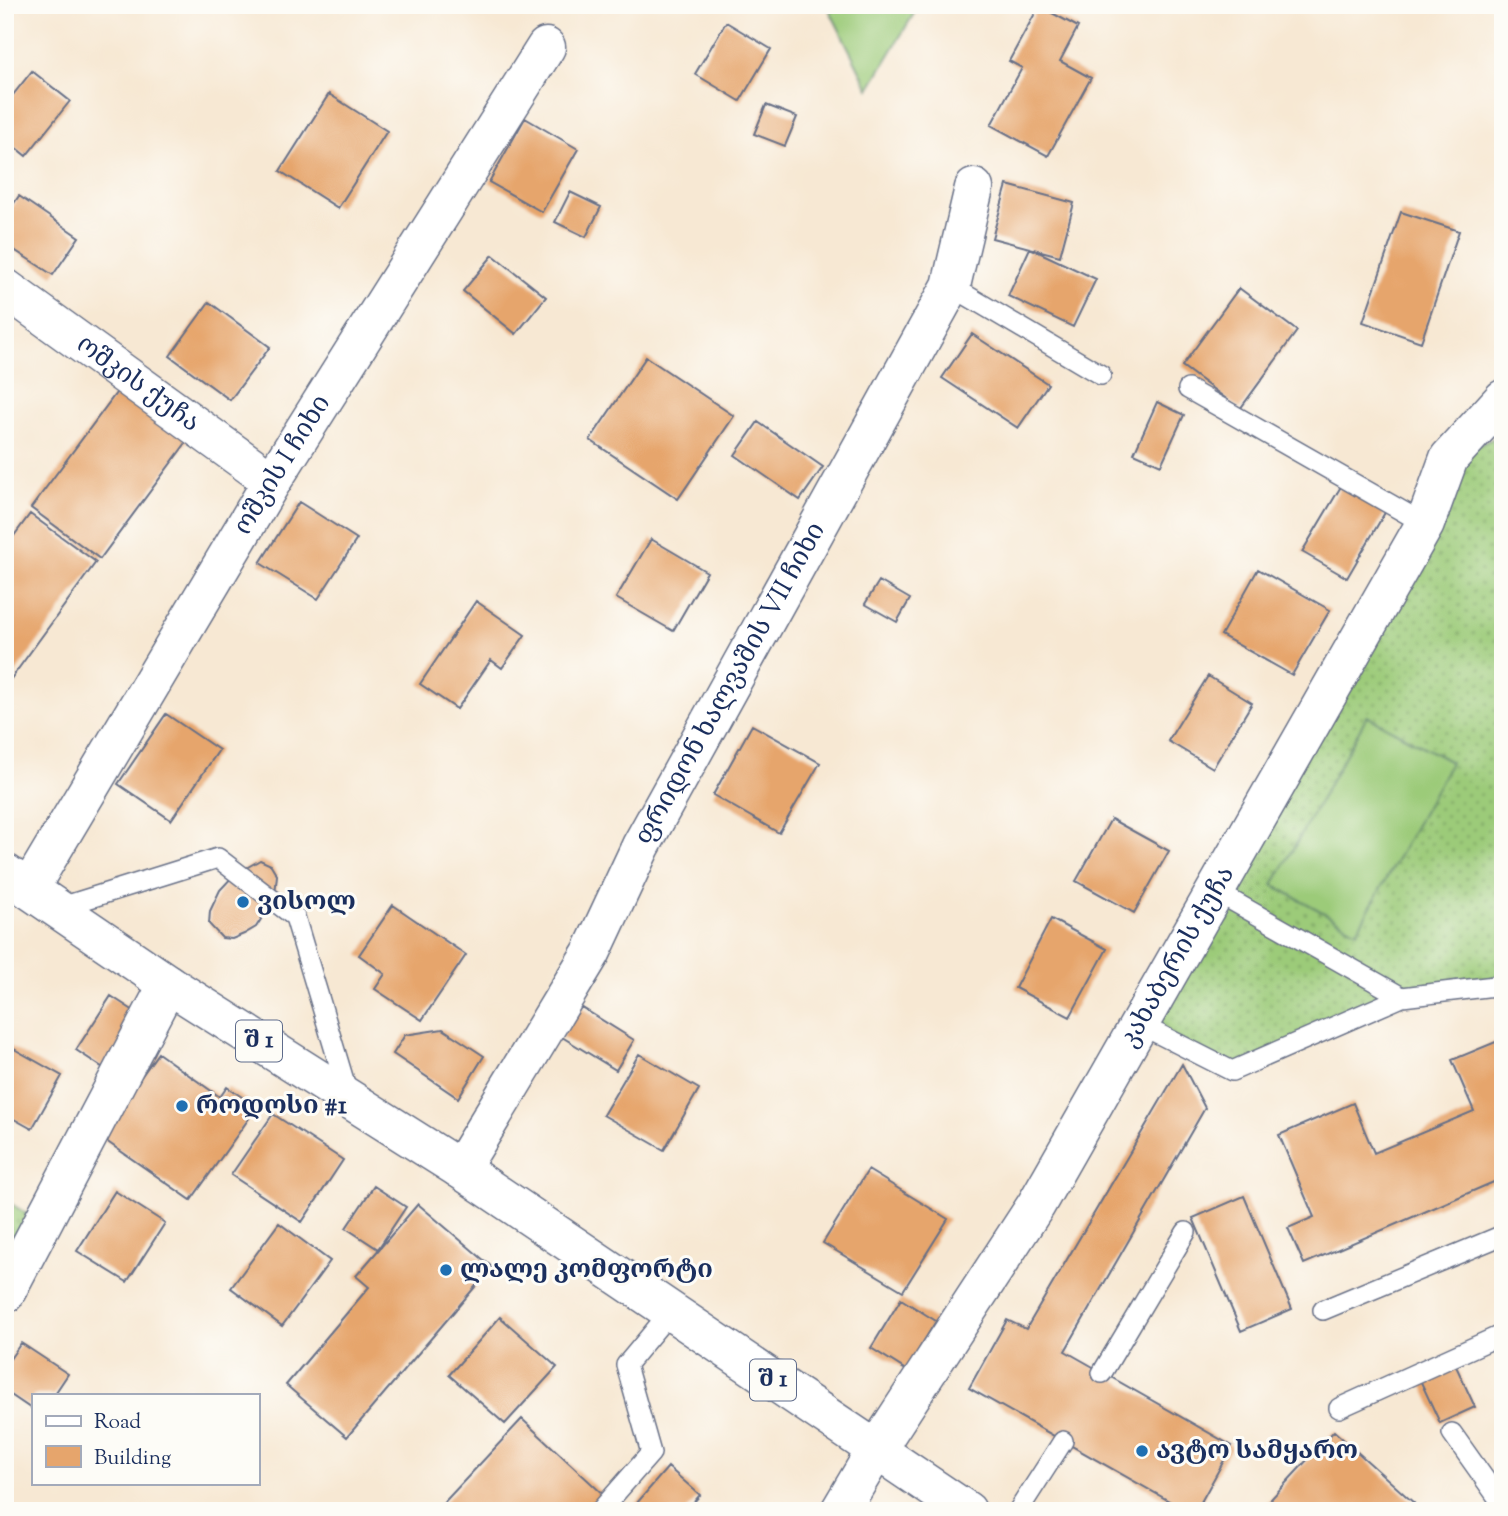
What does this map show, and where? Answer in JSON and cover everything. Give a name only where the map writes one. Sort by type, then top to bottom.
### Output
[{"type":"main road","name":"ოშკის I ჩიხი","points":[[30,890],[272,481],[546,47]]},
{"type":"main road","name":"ფრიდონ ხალვაშის VII ჩიხი","points":[[460,1169],[591,953],[641,846],[951,286],[974,188]]},
{"type":"main road","name":"ოშკის ქუჩა","points":[[5,288],[272,481]]},
{"type":"main road","name":"კახაბერის ქუჩა","points":[[840,1511],[876,1450],[1036,1205],[1425,524],[1449,458],[1503,399]]},
{"type":"main road","name":"შ 1","points":[[30,890],[168,984],[460,1169],[967,1511]]},
{"type":"main road","points":[[5,1294],[168,984]]},
{"type":"lane","points":[[951,286],[1101,375]]},
{"type":"lane","points":[[1188,389],[1425,524]]},
{"type":"lane","points":[[30,890],[218,858],[295,917],[349,1098]]},
{"type":"lane","points":[[1215,891],[1402,997]]},
{"type":"lane","points":[[1139,1024],[1232,1071],[1402,997],[1503,985]]},
{"type":"lane","points":[[1102,1373],[1186,1231]]},
{"type":"lane","points":[[1323,1310],[1503,1235]]},
{"type":"lane","points":[[600,1511],[651,1453],[626,1365],[671,1311]]},
{"type":"lane","points":[[1339,1408],[1503,1334]]},
{"type":"lane","points":[[1452,1433],[1503,1505]]},
{"type":"lane","points":[[1018,1511],[1063,1441]]},
{"type":"green space","points":[[827,5],[919,5],[869,89]]},
{"type":"green space","points":[[1503,434],[1503,985],[1402,997],[1232,1071],[1139,1024],[1449,458]]},
{"type":"green space","points":[[1367,716],[1451,762],[1357,931],[1273,885]]},
{"type":"green space","points":[[5,1200],[43,1224],[5,1294]]},
{"type":"building","points":[[1039,6],[1078,27],[1060,61],[1091,78],[1048,156],[991,125],[1022,68],[1009,61]]},
{"type":"building","points":[[726,22],[771,49],[740,101],[695,74]]},
{"type":"building","points":[[32,71],[70,101],[26,156],[5,139],[5,105]]},
{"type":"building","points":[[329,94],[387,131],[338,208],[280,171]]},
{"type":"building","points":[[766,105],[797,117],[785,146],[754,134]]},
{"type":"building","points":[[525,118],[578,149],[542,212],[489,182]]},
{"type":"building","points":[[1007,185],[1074,203],[1060,256],[992,238]]},
{"type":"building","points":[[570,192],[601,207],[586,237],[555,222]]},
{"type":"building","points":[[19,196],[79,237],[53,275],[5,244],[5,216]]},
{"type":"building","points":[[1401,212],[1459,231],[1421,342],[1363,322]]},
{"type":"building","points":[[1030,248],[1096,279],[1073,327],[1008,296]]},
{"type":"building","points":[[493,255],[546,297],[516,334],[463,291]]},
{"type":"building","points":[[1239,288],[1297,331],[1240,409],[1182,366]]},
{"type":"building","points":[[209,302],[270,347],[230,400],[170,356]]},
{"type":"building","points":[[972,334],[1048,384],[1018,428],[942,378]]},
{"type":"building","points":[[646,357],[734,416],[678,499],[590,440]]},
{"type":"building","points":[[125,381],[194,432],[100,559],[31,508]]},
{"type":"building","points":[[1157,402],[1184,415],[1161,465],[1134,453]]},
{"type":"building","points":[[758,422],[823,467],[800,500],[735,455]]},
{"type":"building","points":[[1343,483],[1387,509],[1347,578],[1302,552]]},
{"type":"building","points":[[299,502],[357,539],[318,599],[260,563]]},
{"type":"building","points":[[30,514],[96,562],[5,687],[5,548]]},
{"type":"building","points":[[651,539],[707,572],[673,631],[616,598]]},
{"type":"building","points":[[1258,569],[1330,610],[1292,675],[1221,635]]},
{"type":"building","points":[[879,581],[910,599],[897,622],[865,604]]},
{"type":"building","points":[[476,601],[525,635],[502,668],[491,660],[457,709],[420,684]]},
{"type":"building","points":[[1208,676],[1252,703],[1213,768],[1168,741]]},
{"type":"building","points":[[166,714],[219,750],[171,820],[118,784]]},
{"type":"building","points":[[752,725],[820,763],[779,833],[713,795]]},
{"type":"building","points":[[1111,819],[1169,851],[1134,913],[1076,881]]},
{"type":"building","name":"ვისოლ","points":[[260,860],[271,865],[277,875],[275,894],[256,927],[232,939],[222,938],[209,924],[210,911],[220,890],[234,875]]},
{"type":"building","points":[[393,905],[466,955],[422,1020],[375,989],[385,974],[359,955]]},
{"type":"building","points":[[1051,919],[1107,949],[1070,1017],[1015,988]]},
{"type":"building","points":[[111,996],[140,1015],[105,1069],[76,1050]]},
{"type":"building","points":[[581,1007],[634,1040],[616,1070],[562,1037]]},
{"type":"building","points":[[443,1029],[484,1056],[458,1098],[393,1054],[405,1035]]},
{"type":"building","points":[[1503,1039],[1503,1178],[1304,1264],[1288,1228],[1314,1217],[1279,1135],[1353,1103],[1374,1153],[1474,1111],[1452,1060]]},
{"type":"building","points":[[7,1045],[62,1076],[32,1129],[5,1114]]},
{"type":"building","points":[[158,1053],[220,1097],[227,1087],[257,1107],[191,1200],[99,1136]]},
{"type":"building","points":[[639,1054],[699,1089],[664,1150],[603,1115]]},
{"type":"building","points":[[1182,1064],[1205,1108],[1065,1351],[1232,1446],[1196,1511],[1187,1511],[969,1388],[1007,1320],[1026,1329]]},
{"type":"building","points":[[273,1114],[343,1160],[302,1222],[231,1175]]},
{"type":"building","points":[[868,1170],[948,1219],[903,1291],[823,1243]]},
{"type":"building","points":[[374,1186],[406,1207],[378,1249],[346,1228]]},
{"type":"building","points":[[115,1191],[165,1223],[127,1282],[77,1251]]},
{"type":"building","points":[[1244,1196],[1292,1309],[1241,1331],[1193,1218]]},
{"type":"building","points":[[418,1204],[492,1267],[347,1437],[286,1385],[369,1287],[356,1276]]},
{"type":"building","points":[[279,1223],[330,1261],[282,1326],[231,1288]]},
{"type":"building","points":[[901,1299],[936,1321],[906,1370],[871,1348]]},
{"type":"building","points":[[500,1317],[557,1367],[505,1424],[449,1375]]},
{"type":"building","points":[[21,1343],[68,1374],[55,1394],[32,1394],[32,1409],[5,1391],[5,1366]]},
{"type":"building","points":[[1455,1364],[1475,1407],[1440,1423],[1420,1380]]},
{"type":"building","points":[[522,1419],[606,1497],[593,1511],[436,1511]]},
{"type":"building","points":[[1334,1431],[1414,1503],[1407,1511],[1260,1511]]},
{"type":"building","points":[[668,1467],[700,1495],[686,1511],[630,1511]]},
{"type":"place","name":"ვისოლ","points":[[243,902]]},
{"type":"place","name":"როდოსი #1","points":[[182,1106]]},
{"type":"place","name":"ლალე კომფორტი","points":[[446,1270]]},
{"type":"place","name":"ავტო სამყარო","points":[[1142,1451]]}]
